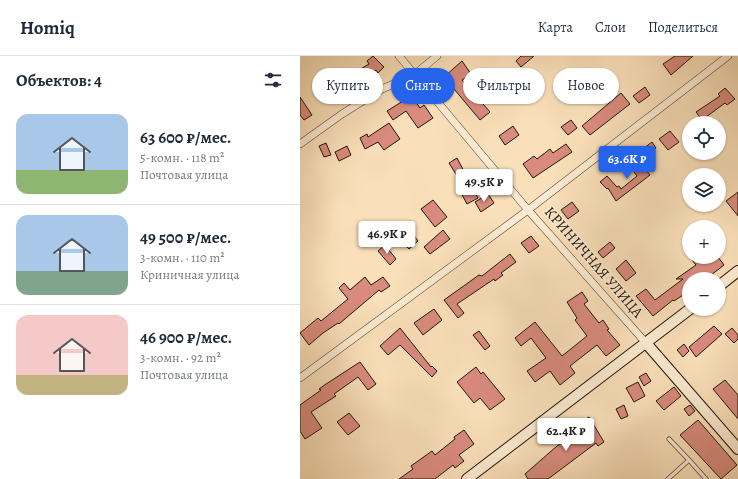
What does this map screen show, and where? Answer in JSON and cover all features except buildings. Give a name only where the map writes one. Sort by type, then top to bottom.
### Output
[{"type":"street","name":"КРИНИЧНАЯ УЛИЦА","points":[[399,56],[408,68]]},
{"type":"street","points":[[422,68],[437,56]]},
{"type":"street","points":[[300,378],[528,210],[728,56]]},
{"type":"street","points":[[300,144],[342,114],[391,85]]},
{"type":"street","name":"КРИНИЧНАЯ УЛИЦА","points":[[438,104],[528,210],[738,449]]},
{"type":"street","points":[[726,280],[738,271]]},
{"type":"street","points":[[467,479],[682,315]]},
{"type":"lane","points":[[669,439],[706,479]]},
{"type":"lane","points":[[668,479],[689,460]]}]
